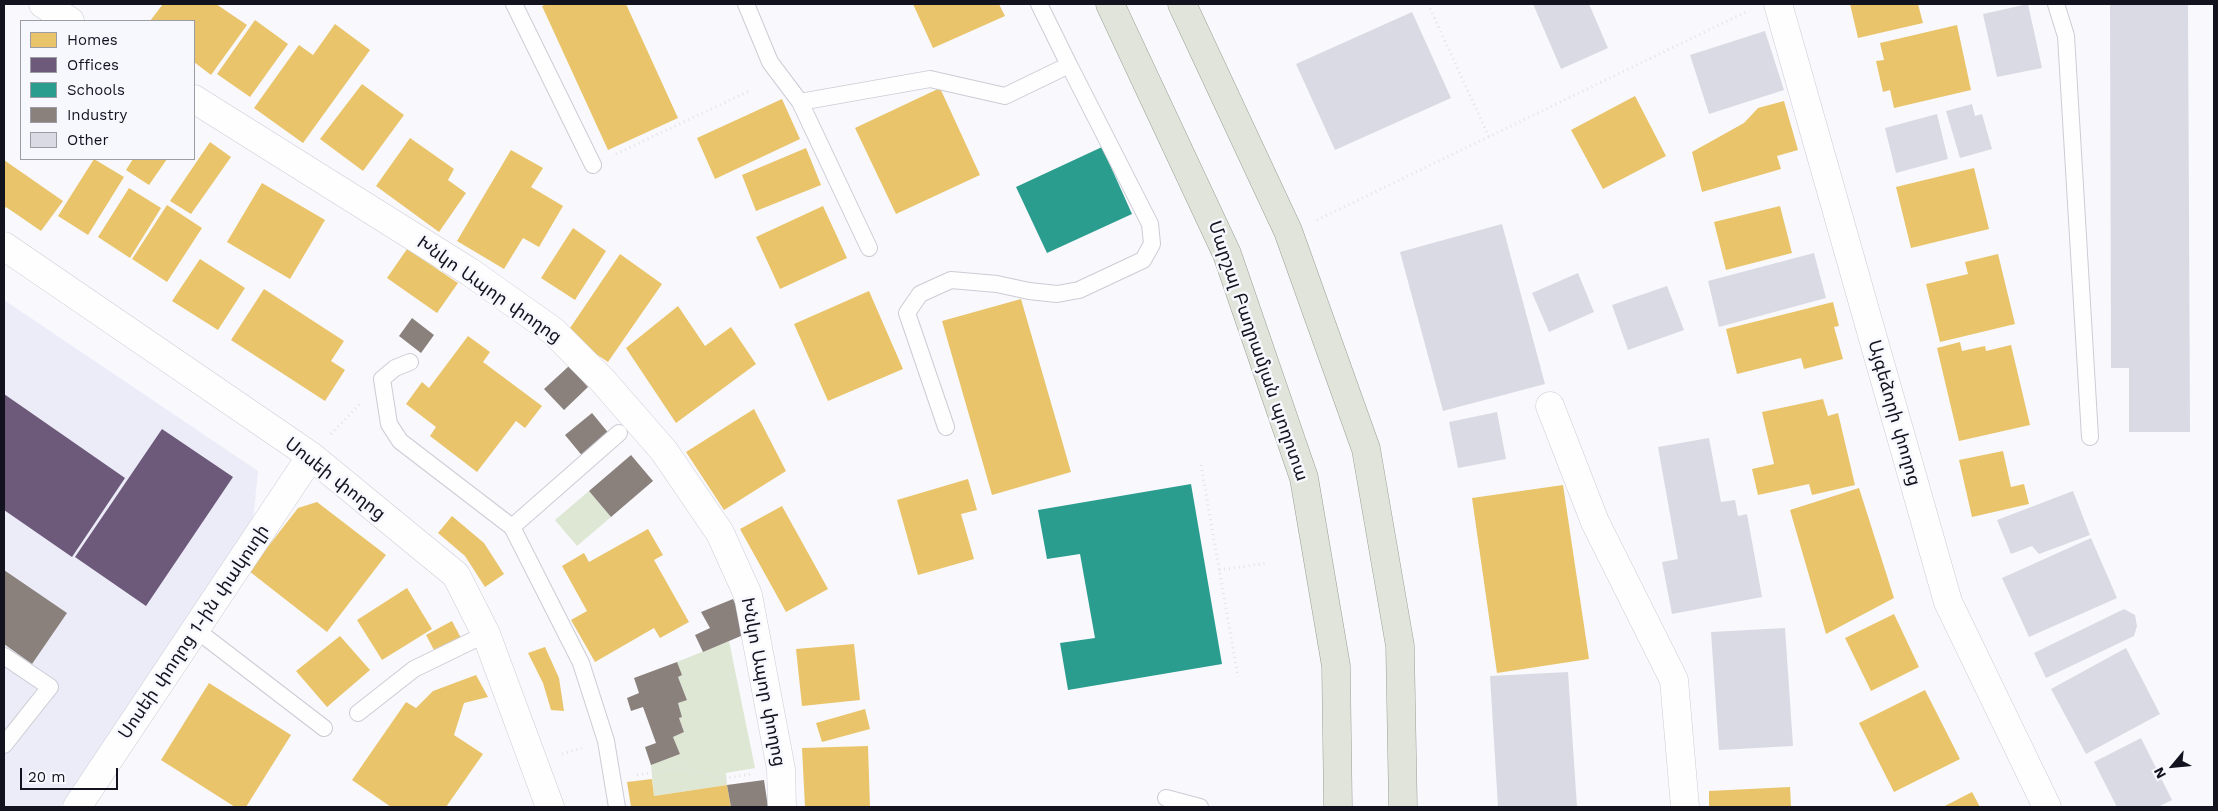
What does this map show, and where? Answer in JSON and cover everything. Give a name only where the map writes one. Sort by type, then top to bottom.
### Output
[{"type":"main road","name":"Մարշալ Բաղրամյան պողոտա","points":[[1110,4],[1227,254],[1304,478],[1336,666],[1338,807]]},
{"type":"main road","points":[[1182,4],[1288,231],[1366,449],[1400,646],[1403,807]]},
{"type":"street","points":[[42,4],[68,20]]},
{"type":"street","name":"Այգեձորի փողոց","points":[[1766,6],[1948,602],[2047,807]]},
{"type":"street","name":"Խնկո Ապոր փողոց","points":[[195,100],[470,272],[553,331],[603,380],[664,451],[720,533],[748,595],[781,769],[782,807]]},
{"type":"street","name":"Սոսեի փողոց","points":[[4,246],[310,456],[456,575],[486,634],[535,762],[550,807]]},
{"type":"street","points":[[1550,406],[1595,522],[1674,680],[1686,807]]},
{"type":"street","name":"Սոսեի փողոց 1-ին փակուղի","points":[[77,807],[310,456]]},
{"type":"lane","points":[[514,4],[593,165]]},
{"type":"lane","points":[[746,4],[770,62],[800,102],[869,248]]},
{"type":"lane","points":[[946,427],[907,313],[920,294],[951,280],[997,284],[1029,291],[1057,294],[1079,290],[1143,260],[1152,244],[1150,224],[1039,4]]},
{"type":"lane","points":[[2056,4],[2066,36],[2090,437]]},
{"type":"lane","points":[[800,102],[930,79],[1005,96],[1069,65]]},
{"type":"lane","points":[[410,362],[395,368],[382,379],[389,424],[400,441],[512,528],[581,663],[606,741],[617,807]]},
{"type":"lane","points":[[512,528],[619,433]]},
{"type":"lane","points":[[195,630],[324,728]]},
{"type":"lane","points":[[358,713],[414,669],[486,634]]},
{"type":"lane","points":[[4,656],[50,686],[4,745]]},
{"type":"lane","points":[[1166,798],[1200,807]]},
{"type":"path","points":[[1428,4],[1489,137]]},
{"type":"path","points":[[1316,220],[1766,6]]},
{"type":"path","points":[[593,165],[751,90]]},
{"type":"path","points":[[310,456],[382,379]]},
{"type":"path","points":[[1202,465],[1238,677]]},
{"type":"path","points":[[1220,570],[1267,563]]},
{"type":"path","points":[[535,762],[606,741]]},
{"type":"path","points":[[612,779],[680,768],[709,773],[720,779]]},
{"type":"shaded area","points":[[4,300],[258,471],[253,522],[60,807],[4,807]]},
{"type":"green space","points":[[589,491],[611,517],[577,546],[555,520]]},
{"type":"green space","points":[[729,641],[755,768],[726,773],[727,785],[654,796],[651,765],[680,754],[673,737],[684,732],[679,718],[682,716],[678,703],[687,699],[678,677],[677,662]]},
{"type":"building: Homes","points":[[163,4],[216,4],[247,25],[211,75],[195,63],[195,20],[151,20]]},
{"type":"building: Homes","points":[[547,4],[626,4],[678,118],[608,150],[542,6]]},
{"type":"building: Homes","points":[[913,4],[999,4],[1005,16],[933,48]]},
{"type":"building: Homes","points":[[1850,4],[1918,4],[1923,23],[1858,38]]},
{"type":"building: Homes","points":[[255,20],[288,44],[250,97],[217,74]]},
{"type":"building: Homes","points":[[335,24],[370,50],[303,143],[254,108],[299,45],[313,55]]},
{"type":"building: Homes","points":[[1957,25],[1971,90],[1894,108],[1890,90],[1883,92],[1876,61],[1884,60],[1880,43]]},
{"type":"building: Homes","points":[[362,84],[404,115],[363,171],[320,139]]},
{"type":"building: Homes","points":[[940,88],[980,175],[896,214],[855,128]]},
{"type":"building: Homes","points":[[1635,96],[1666,156],[1603,189],[1571,130]]},
{"type":"building: Homes","points":[[782,99],[800,139],[715,179],[697,138]]},
{"type":"building: Homes","points":[[1784,101],[1798,150],[1777,156],[1781,169],[1702,192],[1692,152],[1744,123],[1758,108]]},
{"type":"building: Homes","points":[[410,138],[454,169],[448,180],[466,193],[439,232],[376,186]]},
{"type":"building: Homes","points":[[210,142],[231,157],[191,214],[170,201]]},
{"type":"building: Homes","points":[[806,148],[821,185],[756,211],[742,175]]},
{"type":"building: Homes","points":[[511,150],[543,168],[531,187],[563,206],[539,247],[523,238],[504,269],[457,241]]},
{"type":"building: Homes","points":[[4,160],[63,201],[41,231],[6,207],[4,210]]},
{"type":"building: Homes","points":[[93,160],[124,177],[88,235],[58,216]]},
{"type":"building: Homes","points":[[132,160],[166,160],[149,185],[126,170]]},
{"type":"building: Homes","points":[[1974,168],[1989,229],[1911,248],[1896,187]]},
{"type":"building: Homes","points":[[262,183],[325,220],[290,279],[227,242]]},
{"type":"building: Homes","points":[[129,188],[161,208],[130,258],[98,237]]},
{"type":"building: Homes","points":[[167,205],[202,228],[167,282],[132,259]]},
{"type":"building: Homes","points":[[823,206],[847,258],[780,289],[756,237]]},
{"type":"building: Homes","points":[[1780,206],[1792,253],[1726,270],[1714,222]]},
{"type":"building: Homes","points":[[573,228],[606,251],[575,300],[541,278]]},
{"type":"building: Homes","points":[[407,249],[458,283],[437,313],[387,278]]},
{"type":"building: Homes","points":[[620,254],[662,284],[608,362],[566,334]]},
{"type":"building: Homes","points":[[1998,254],[2015,324],[1940,342],[1926,284],[1968,274],[1965,262]]},
{"type":"building: Homes","points":[[200,259],[245,288],[218,330],[172,301]]},
{"type":"building: Homes","points":[[264,289],[344,341],[331,361],[345,370],[325,401],[231,340]]},
{"type":"building: Homes","points":[[869,291],[903,369],[828,401],[794,324]]},
{"type":"building: Homes","points":[[1021,299],[1071,472],[992,495],[942,321]]},
{"type":"building: Homes","points":[[1833,302],[1839,326],[1834,327],[1843,359],[1804,369],[1801,358],[1737,374],[1726,329]]},
{"type":"building: Homes","points":[[678,306],[705,346],[731,327],[756,364],[676,423],[626,348]]},
{"type":"building: Homes","points":[[468,336],[490,352],[483,362],[542,406],[525,428],[516,421],[477,472],[430,436],[436,427],[406,404],[422,382],[429,388]]},
{"type":"building: Homes","points":[[1960,342],[1962,351],[1985,346],[1986,351],[2011,345],[2030,425],[1959,441],[1937,348]]},
{"type":"building: Homes","points":[[1823,399],[1828,416],[1838,413],[1855,485],[1812,495],[1809,484],[1758,495],[1752,469],[1774,464],[1762,412]]},
{"type":"building: Homes","points":[[754,409],[786,471],[724,510],[686,452]]},
{"type":"building: Homes","points":[[2003,451],[2011,487],[2024,484],[2029,504],[1972,517],[1959,460]]},
{"type":"building: Homes","points":[[968,479],[977,510],[961,514],[974,559],[918,575],[897,500]]},
{"type":"building: Homes","points":[[1563,485],[1589,659],[1497,673],[1472,498]]},
{"type":"building: Homes","points":[[1859,488],[1894,598],[1826,634],[1790,510]]},
{"type":"building: Homes","points":[[317,502],[386,555],[327,632],[249,571],[298,508]]},
{"type":"building: Homes","points":[[782,506],[828,589],[786,612],[740,529]]},
{"type":"building: Homes","points":[[452,516],[484,543],[504,574],[485,587],[465,556],[438,533]]},
{"type":"building: Homes","points":[[648,529],[663,555],[654,560],[689,622],[660,638],[654,628],[595,662],[571,620],[587,611],[562,566],[584,553],[589,562]]},
{"type":"building: Homes","points":[[407,588],[432,629],[382,660],[357,620]]},
{"type":"building: Homes","points":[[1894,614],[1919,667],[1871,691],[1845,638]]},
{"type":"building: Homes","points":[[452,621],[461,638],[435,652],[426,635]]},
{"type":"building: Homes","points":[[340,636],[370,670],[327,707],[296,671]]},
{"type":"building: Homes","points":[[854,644],[860,700],[802,706],[796,649]]},
{"type":"building: Homes","points":[[545,647],[559,678],[564,711],[551,710],[543,683],[528,653]]},
{"type":"building: Homes","points":[[476,675],[488,697],[464,703],[454,735],[483,754],[446,807],[391,807],[352,780],[406,702],[416,708],[433,691]]},
{"type":"building: Homes","points":[[209,683],[291,735],[246,807],[235,807],[161,760]]},
{"type":"building: Homes","points":[[1925,690],[1960,759],[1894,792],[1859,723]]},
{"type":"building: Homes","points":[[865,709],[870,729],[822,742],[816,723]]},
{"type":"building: Homes","points":[[868,746],[870,807],[805,807],[802,748]]},
{"type":"building: Homes","points":[[652,779],[654,796],[727,785],[731,807],[631,807],[627,782]]},
{"type":"building: Homes","points":[[1790,787],[1791,807],[1709,807],[1709,791]]},
{"type":"building: Homes","points":[[1972,792],[1980,807],[1943,807]]},
{"type":"building: Offices","points":[[4,394],[125,478],[72,557],[4,510]]},
{"type":"building: Offices","points":[[162,429],[233,477],[146,606],[75,557]]},
{"type":"building: Schools","points":[[1102,147],[1132,214],[1047,253],[1016,187]]},
{"type":"building: Schools","points":[[1191,484],[1222,664],[1068,690],[1060,643],[1095,638],[1080,554],[1047,559],[1038,510]]},
{"type":"building: Industry","points":[[412,318],[434,335],[421,353],[399,336]]},
{"type":"building: Industry","points":[[569,366],[588,387],[564,410],[544,389]]},
{"type":"building: Industry","points":[[592,413],[611,436],[584,458],[565,435]]},
{"type":"building: Industry","points":[[631,455],[653,481],[611,517],[589,491]]},
{"type":"building: Industry","points":[[4,570],[67,613],[32,664],[4,644]]},
{"type":"building: Industry","points":[[733,599],[748,633],[703,652],[695,635],[710,628],[701,612]]},
{"type":"building: Industry","points":[[677,662],[682,675],[678,677],[687,700],[678,703],[682,717],[679,718],[684,732],[673,737],[680,754],[651,765],[645,747],[656,743],[643,707],[631,711],[627,698],[639,693],[634,678]]},
{"type":"building: Industry","points":[[764,780],[768,807],[731,807],[727,785]]},
{"type":"building: Other","points":[[1533,4],[1589,4],[1608,48],[1561,69]]},
{"type":"building: Other","points":[[2028,4],[2042,68],[1997,77],[1983,14]]},
{"type":"building: Other","points":[[2110,4],[2188,4],[2190,432],[2129,432],[2129,368],[2111,368]]},
{"type":"building: Other","points":[[1412,12],[1451,98],[1335,150],[1296,64]]},
{"type":"building: Other","points":[[1765,31],[1784,90],[1709,114],[1690,55]]},
{"type":"building: Other","points":[[1972,104],[1975,116],[1982,114],[1992,149],[1960,158],[1946,111]]},
{"type":"building: Other","points":[[1937,114],[1948,159],[1896,173],[1885,128]]},
{"type":"building: Other","points":[[1502,224],[1545,384],[1443,411],[1400,252]]},
{"type":"building: Other","points":[[1814,253],[1826,298],[1719,327],[1708,281]]},
{"type":"building: Other","points":[[1578,273],[1594,312],[1549,332],[1532,293]]},
{"type":"building: Other","points":[[1667,286],[1684,330],[1628,350],[1612,305]]},
{"type":"building: Other","points":[[1497,412],[1506,459],[1458,468],[1449,422]]},
{"type":"building: Other","points":[[1709,438],[1721,502],[1735,500],[1738,516],[1747,514],[1762,597],[1672,614],[1662,562],[1678,559],[1658,447]]},
{"type":"building: Other","points":[[2073,491],[2090,535],[2039,554],[2032,546],[2011,554],[1997,520]]},
{"type":"building: Other","points":[[2091,538],[2117,598],[2029,637],[2002,578]]},
{"type":"building: Other","points":[[2124,609],[2135,615],[2137,626],[2134,636],[2046,678],[2034,653]]},
{"type":"building: Other","points":[[1785,628],[1793,746],[1719,750],[1711,632]]},
{"type":"building: Other","points":[[2126,648],[2160,714],[2086,754],[2051,689]]},
{"type":"building: Other","points":[[1568,672],[1577,807],[1498,807],[1490,676]]},
{"type":"building: Other","points":[[2141,738],[2172,800],[2158,807],[2117,807],[2094,762]]}]
